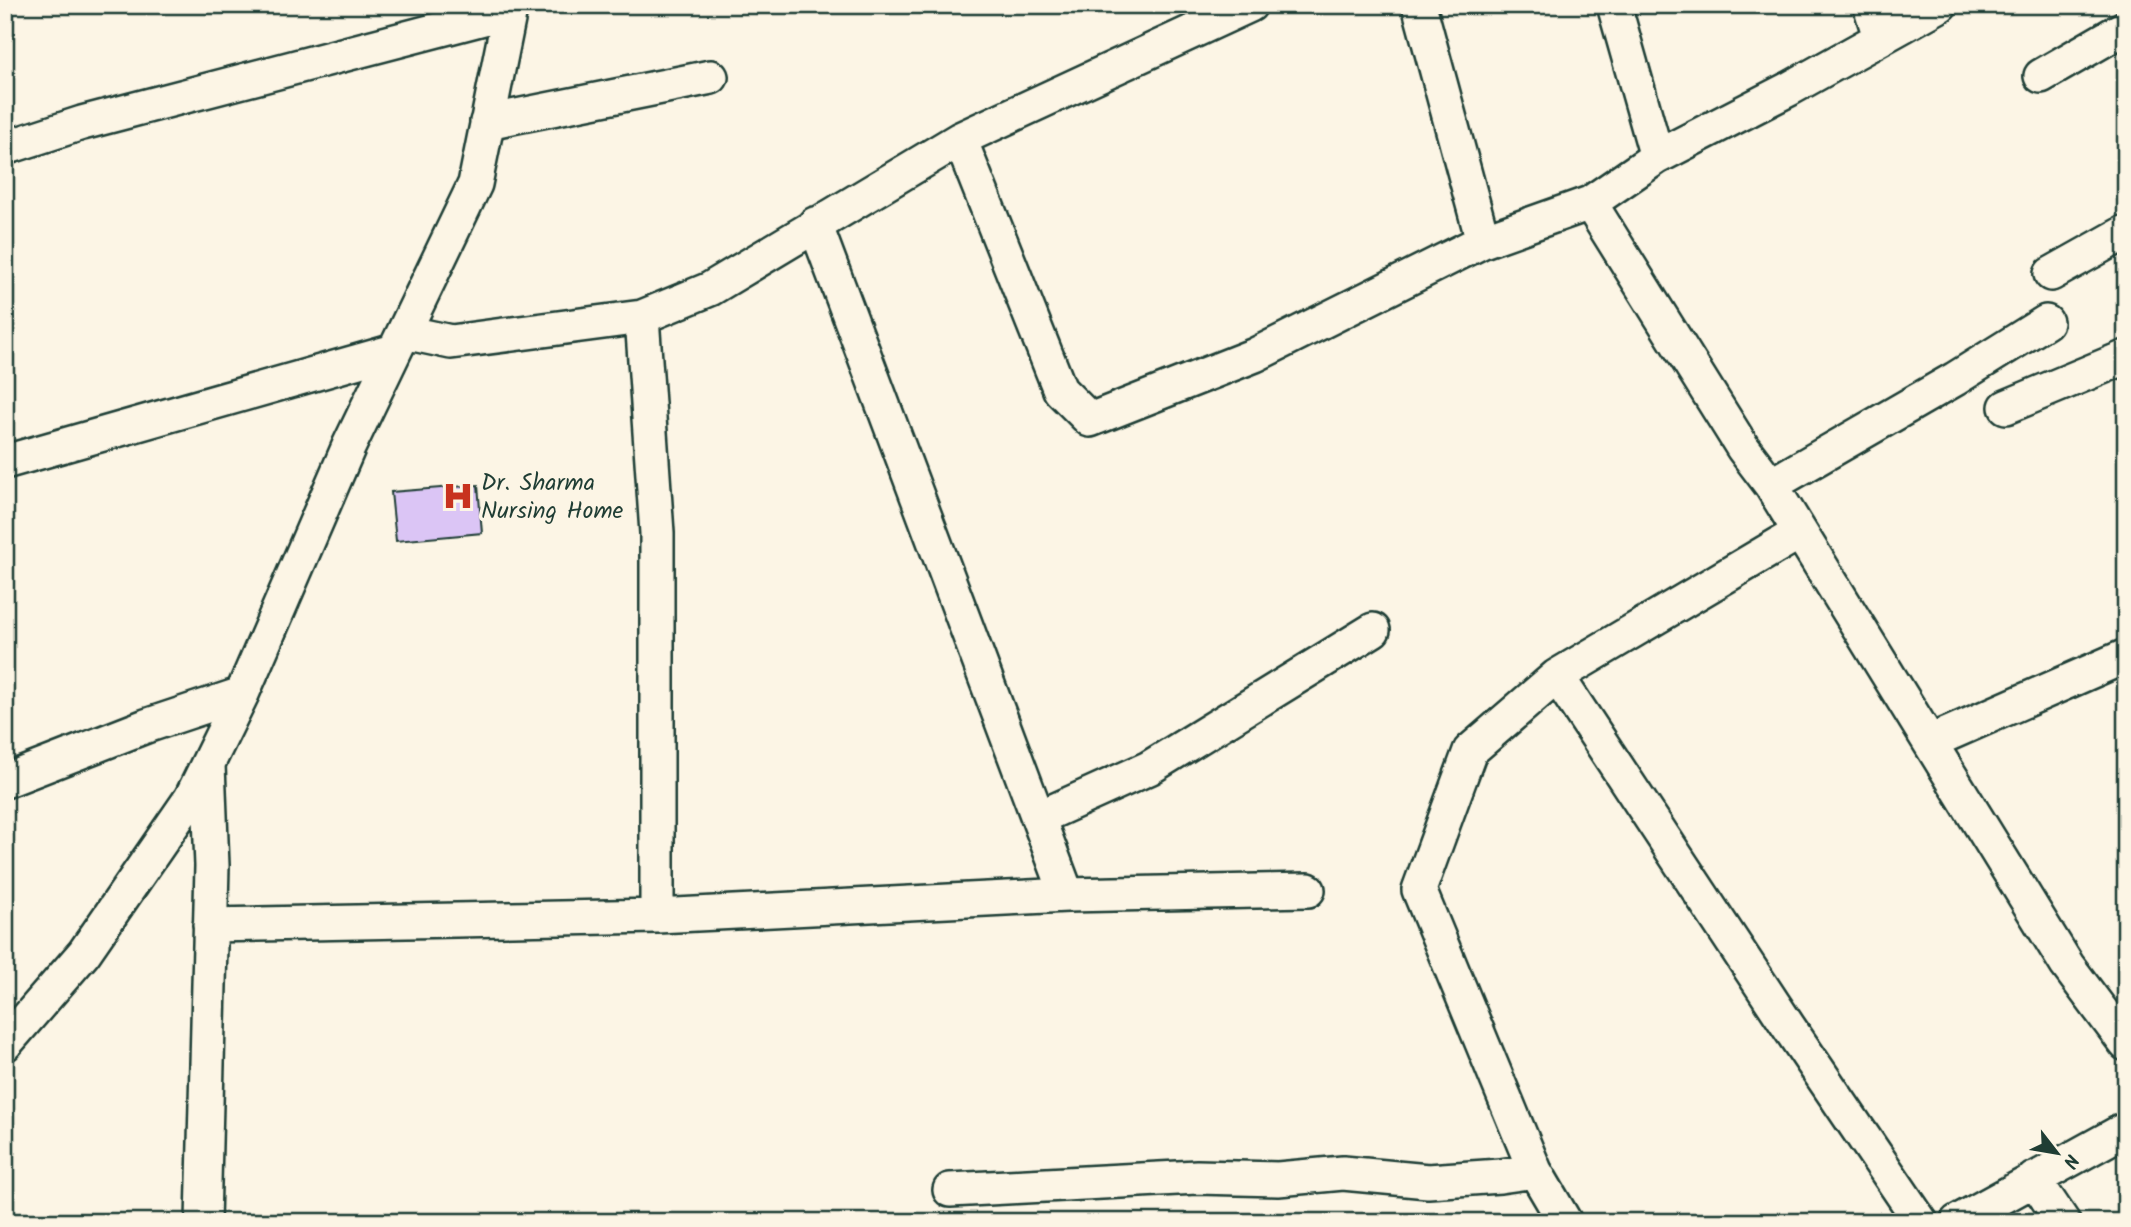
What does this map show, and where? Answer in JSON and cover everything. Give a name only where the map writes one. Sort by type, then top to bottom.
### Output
[{"type":"street","points":[[1419,5],[1483,241]]},
{"type":"street","points":[[1614,5],[1657,158]]},
{"type":"street","points":[[1870,5],[1880,37]]},
{"type":"street","points":[[960,139],[1059,390],[1090,420],[1255,355],[1483,241],[1590,203],[1657,158],[1940,5]]},
{"type":"street","points":[[5,462],[399,341],[451,342],[642,317],[710,289],[960,139],[1240,7]]},
{"type":"street","points":[[5,148],[82,123],[511,8],[475,184],[349,446],[243,694],[191,798],[84,953],[5,1044]]},
{"type":"street","points":[[2040,76],[2126,27]]},
{"type":"street","points":[[487,122],[711,77]]},
{"type":"street","points":[[1590,203],[1743,447],[1771,485],[2067,965],[2126,1044]]},
{"type":"street","points":[[815,224],[1067,895]]},
{"type":"street","points":[[2051,274],[2126,232]]},
{"type":"street","points":[[642,317],[657,533],[657,916]]},
{"type":"street","points":[[1771,485],[1955,379],[2046,322]]},
{"type":"street","points":[[2006,407],[2126,356]]},
{"type":"street","points":[[1565,1222],[1535,1171],[1419,890],[1469,751],[1557,676],[1800,532]]},
{"type":"street","points":[[1038,818],[1149,768],[1373,630]]},
{"type":"street","points":[[1930,742],[2126,656]]},
{"type":"street","points":[[1557,676],[1921,1222]]},
{"type":"street","points":[[5,781],[146,726],[243,694]]},
{"type":"street","points":[[203,1222],[212,866],[208,763]]},
{"type":"street","points":[[211,925],[657,916],[1067,895],[1308,890]]},
{"type":"street","points":[[1957,1222],[2126,1129]]},
{"type":"street","points":[[950,1190],[1197,1177],[1278,1180],[1343,1173],[1428,1181],[1535,1171]]},
{"type":"street","points":[[2034,1179],[2063,1222]]},
{"type":"building","points":[[478,485],[482,533],[396,541],[391,492]]},
{"type":"place","name":"Dr. Sharma Nursing Home","points":[[458,496]]}]
